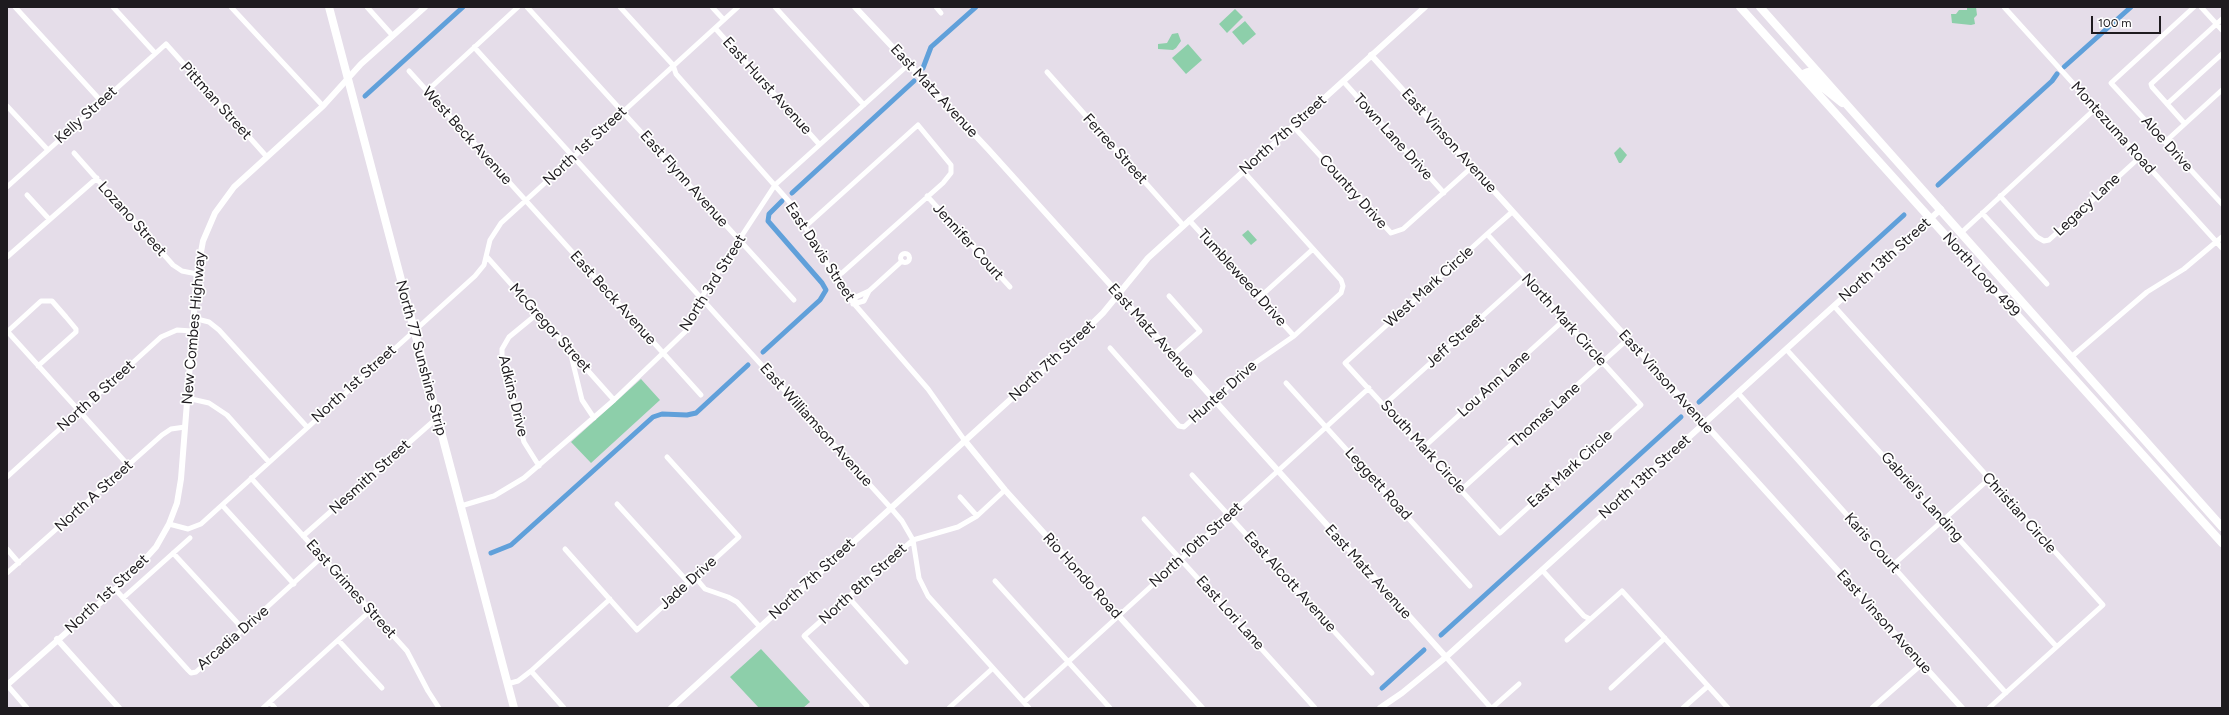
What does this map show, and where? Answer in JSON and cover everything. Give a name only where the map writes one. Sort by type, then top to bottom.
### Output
[{"type":"main road","name":"North 77 Sunshine Strip","points":[[329,7],[514,708]]},
{"type":"main road","name":"North Loop 499","points":[[1740,7],[2222,543]]},
{"type":"main road","name":"North Loop 499","points":[[1760,7],[1962,232],[2070,358],[2222,527]]},
{"type":"main road","points":[[1801,75],[1803,72],[1808,72],[1830,94],[1850,107]]},
{"type":"main road","points":[[2011,308],[2032,324],[2065,359],[2070,358]]},
{"type":"street","points":[[15,7],[101,101]]},
{"type":"street","points":[[114,7],[155,53]]},
{"type":"street","points":[[231,7],[323,106]]},
{"type":"street","points":[[367,7],[393,36]]},
{"type":"street","name":"New Combes Highway","points":[[169,524],[180,487],[197,274],[203,241],[215,213],[234,187],[323,106],[361,64],[425,7]]},
{"type":"street","points":[[427,91],[518,7]]},
{"type":"street","name":"East Flynn Avenue","points":[[527,7],[794,300]]},
{"type":"street","name":"East Davis Street","points":[[620,7],[673,65],[676,74],[793,206],[806,226],[834,277],[853,304],[932,394],[965,441]]},
{"type":"street","points":[[712,7],[724,20]]},
{"type":"street","name":"North 1st Street","points":[[7,685],[115,589],[156,547],[169,524],[185,529],[194,528],[222,505],[480,270],[487,256],[490,240],[496,229],[738,7]]},
{"type":"street","points":[[775,7],[864,105]]},
{"type":"street","name":"East Matz Avenue","points":[[855,7],[908,65],[950,107],[1446,657]]},
{"type":"street","points":[[936,7],[941,13]]},
{"type":"street","name":"North 7th Street","points":[[671,708],[890,507],[965,441],[1094,323],[1119,295],[1145,261],[1425,7]]},
{"type":"street","name":"Montezuma Road","points":[[2004,7],[2222,248]]},
{"type":"street","name":"Aloe Drive","points":[[2194,7],[2111,83],[2222,204]]},
{"type":"street","points":[[2201,7],[2222,30]]},
{"type":"street","points":[[2185,124],[2151,84],[2222,19]]},
{"type":"street","name":"East Hurst Avenue","points":[[715,28],[819,144]]},
{"type":"street","name":"Kelly Street","points":[[7,187],[47,149],[166,44]]},
{"type":"street","name":"Pittman Street","points":[[166,44],[267,157]]},
{"type":"street","name":"East Williamson Avenue","points":[[474,47],[902,521],[913,540],[918,578],[928,596],[1029,708]]},
{"type":"street","points":[[2168,104],[2222,54]]},
{"type":"street","name":"East Vinson Avenue","points":[[1371,55],[1962,708]]},
{"type":"street","name":"North 3rd Street","points":[[461,506],[478,502],[508,489],[539,466],[614,400],[663,353],[688,328],[701,298],[740,241],[775,185],[908,65]]},
{"type":"street","name":"West Beck Avenue","points":[[409,71],[526,201]]},
{"type":"street","name":"Ferree Street","points":[[1047,72],[1183,225]]},
{"type":"street","name":"Town Lane Drive","points":[[1343,81],[1444,193]]},
{"type":"street","points":[[2165,142],[2222,90]]},
{"type":"street","points":[[7,106],[47,149]]},
{"type":"street","points":[[1962,232],[2096,108]]},
{"type":"street","points":[[806,226],[918,126],[945,156],[952,169],[946,180],[842,273],[834,277]]},
{"type":"street","name":"Country Drive","points":[[1293,126],[1391,233],[1403,229],[1472,167]]},
{"type":"street","name":"Lozano Street","points":[[74,153],[173,265],[182,271],[197,274]]},
{"type":"street","name":"Legacy Lane","points":[[2000,196],[2037,238],[2044,241],[2049,240],[2140,157]]},
{"type":"street","points":[[1243,171],[1313,249],[1260,297]]},
{"type":"street","points":[[7,257],[97,178]]},
{"type":"street","points":[[27,195],[49,219]]},
{"type":"street","name":"Jennifer Court","points":[[927,196],[1010,288]]},
{"type":"street","name":"East Beck Avenue","points":[[526,201],[701,395]]},
{"type":"street","name":"North 13th Street","points":[[1380,708],[1402,693],[1446,657],[1941,209]]},
{"type":"street","name":"West Mark Circle","points":[[1345,363],[1512,212]]},
{"type":"street","points":[[1982,213],[2046,284]]},
{"type":"street","name":"Tumbleweed Drive","points":[[1190,220],[1294,336]]},
{"type":"street","name":"North Mark Circle","points":[[1487,234],[1641,405]]},
{"type":"street","points":[[2070,358],[2146,292],[2184,270],[2222,237]]},
{"type":"street","name":"Hunter Drive","points":[[1110,348],[1181,427],[1186,426],[1266,354],[1294,336],[1341,293],[1343,286],[1341,280],[1313,249]]},
{"type":"street","name":"McGregor Street","points":[[487,256],[614,400]]},
{"type":"street","points":[[853,304],[864,300],[869,291],[902,261]]},
{"type":"street","name":"Jeff Street","points":[[1384,405],[1526,277]]},
{"type":"street","points":[[1169,296],[1200,331],[1173,355]]},
{"type":"street","points":[[38,366],[76,332],[76,329],[52,301],[42,301],[7,332],[128,465]]},
{"type":"street","name":"Christian Circle","points":[[1834,306],[2103,605],[1989,708]]},
{"type":"street","name":"Adkins Drive","points":[[537,314],[506,341],[502,349],[502,359],[524,442],[539,466]]},
{"type":"street","points":[[193,318],[209,322],[218,330],[307,427]]},
{"type":"street","name":"Lou Ann Lane","points":[[1423,448],[1564,320]]},
{"type":"street","name":"North B Street","points":[[7,477],[161,337],[177,330],[192,331]]},
{"type":"street","name":"Thomas Lane","points":[[1461,490],[1628,339]]},
{"type":"street","name":"Gabriel's Landing","points":[[1786,349],[2056,646]]},
{"type":"street","points":[[569,350],[582,400],[594,418]]},
{"type":"street","name":"South Mark Circle","points":[[1345,363],[1500,532]]},
{"type":"street","name":"Leggett Road","points":[[1286,383],[1470,586]]},
{"type":"street","name":"North 10th Street","points":[[1024,702],[1180,558],[1369,388]]},
{"type":"street","name":"Karis Court","points":[[1738,393],[2006,692]]},
{"type":"street","points":[[187,398],[209,403],[227,415],[269,462]]},
{"type":"street","name":"East Mark Circle","points":[[1500,532],[1641,405]]},
{"type":"street","name":"Nesmith Street","points":[[303,536],[437,418]]},
{"type":"street","name":"North A Street","points":[[7,574],[167,431],[185,427]]},
{"type":"street","name":"Rio Hondo Road","points":[[965,441],[1005,490],[1202,708]]},
{"type":"street","name":"Jade Drive","points":[[610,599],[637,630],[688,582],[740,537],[668,457]]},
{"type":"street","name":"East Alcott Avenue","points":[[1192,475],[1372,673]]},
{"type":"street","name":"East Grimes Street","points":[[251,478],[407,651],[437,707]]},
{"type":"street","points":[[1893,565],[1989,480]]},
{"type":"street","name":"North 8th Street","points":[[868,706],[804,636],[849,598],[913,540],[958,527],[977,516],[1005,490]]},
{"type":"street","points":[[960,497],[977,516]]},
{"type":"street","points":[[617,504],[688,582]]},
{"type":"street","points":[[222,505],[294,584]]},
{"type":"street","name":"East Lori Lane","points":[[1144,519],[1315,708]]},
{"type":"street","points":[[123,598],[190,538]]},
{"type":"street","points":[[7,549],[19,563]]},
{"type":"street","points":[[507,684],[518,681],[610,599],[565,549]]},
{"type":"street","points":[[173,553],[244,630]]},
{"type":"street","name":"Arcadia Drive","points":[[115,589],[191,673],[196,672],[244,630],[322,557]]},
{"type":"street","points":[[1542,570],[1584,616],[1590,619]]},
{"type":"street","points":[[695,577],[705,588],[737,602],[760,627]]},
{"type":"street","points":[[995,581],[1110,708]]},
{"type":"street","points":[[1567,640],[1622,591],[1728,708]]},
{"type":"street","points":[[849,598],[906,662]]},
{"type":"street","points":[[263,708],[370,611]]},
{"type":"street","points":[[1611,688],[1665,638]]},
{"type":"street","points":[[57,639],[119,708]]},
{"type":"street","points":[[338,640],[382,688]]},
{"type":"street","points":[[1446,657],[1491,708],[1519,684]]},
{"type":"street","points":[[1872,708],[1922,664]]},
{"type":"street","points":[[949,708],[993,668]]},
{"type":"street","points":[[530,671],[564,708]]},
{"type":"street","points":[[7,685],[27,708]]},
{"type":"street","points":[[1684,708],[1708,686]]},
{"type":"street","points":[[270,702],[275,708]]},
{"type":"green space","points":[[1967,7],[1976,7],[1977,15],[1974,18],[1975,24],[1952,23],[1951,14],[1956,14],[1959,10],[1967,10]]},
{"type":"green space","points":[[1235,9],[1243,17],[1227,33],[1219,24]]},
{"type":"green space","points":[[1245,21],[1256,34],[1243,45],[1232,32]]},
{"type":"green space","points":[[1178,33],[1181,41],[1176,48],[1173,50],[1158,49],[1158,44],[1167,43],[1172,34]]},
{"type":"green space","points":[[1188,44],[1202,60],[1186,74],[1172,58]]},
{"type":"green space","points":[[1620,147],[1627,155],[1621,163],[1619,163],[1614,153]]},
{"type":"green space","points":[[1248,230],[1257,240],[1251,245],[1242,235]]},
{"type":"green space","points":[[641,379],[660,400],[591,463],[571,442]]},
{"type":"green space","points":[[761,649],[810,702],[803,708],[759,708],[730,677]]},
{"type":"waterway","points":[[365,96],[463,7]]},
{"type":"waterway","points":[[923,68],[931,47],[976,7]]},
{"type":"waterway","points":[[2064,67],[2131,7]]},
{"type":"waterway","points":[[1938,185],[2052,81],[2057,74]]},
{"type":"waterway","points":[[792,193],[914,81]]},
{"type":"waterway","points":[[763,352],[820,300],[826,290],[822,283],[768,221],[769,214],[782,201]]},
{"type":"waterway","points":[[1699,402],[1904,215]]},
{"type":"waterway","points":[[491,553],[511,545],[653,417],[662,414],[687,415],[696,413],[748,365]]},
{"type":"waterway","points":[[1441,635],[1681,417]]},
{"type":"waterway","points":[[1382,688],[1424,650]]}]
